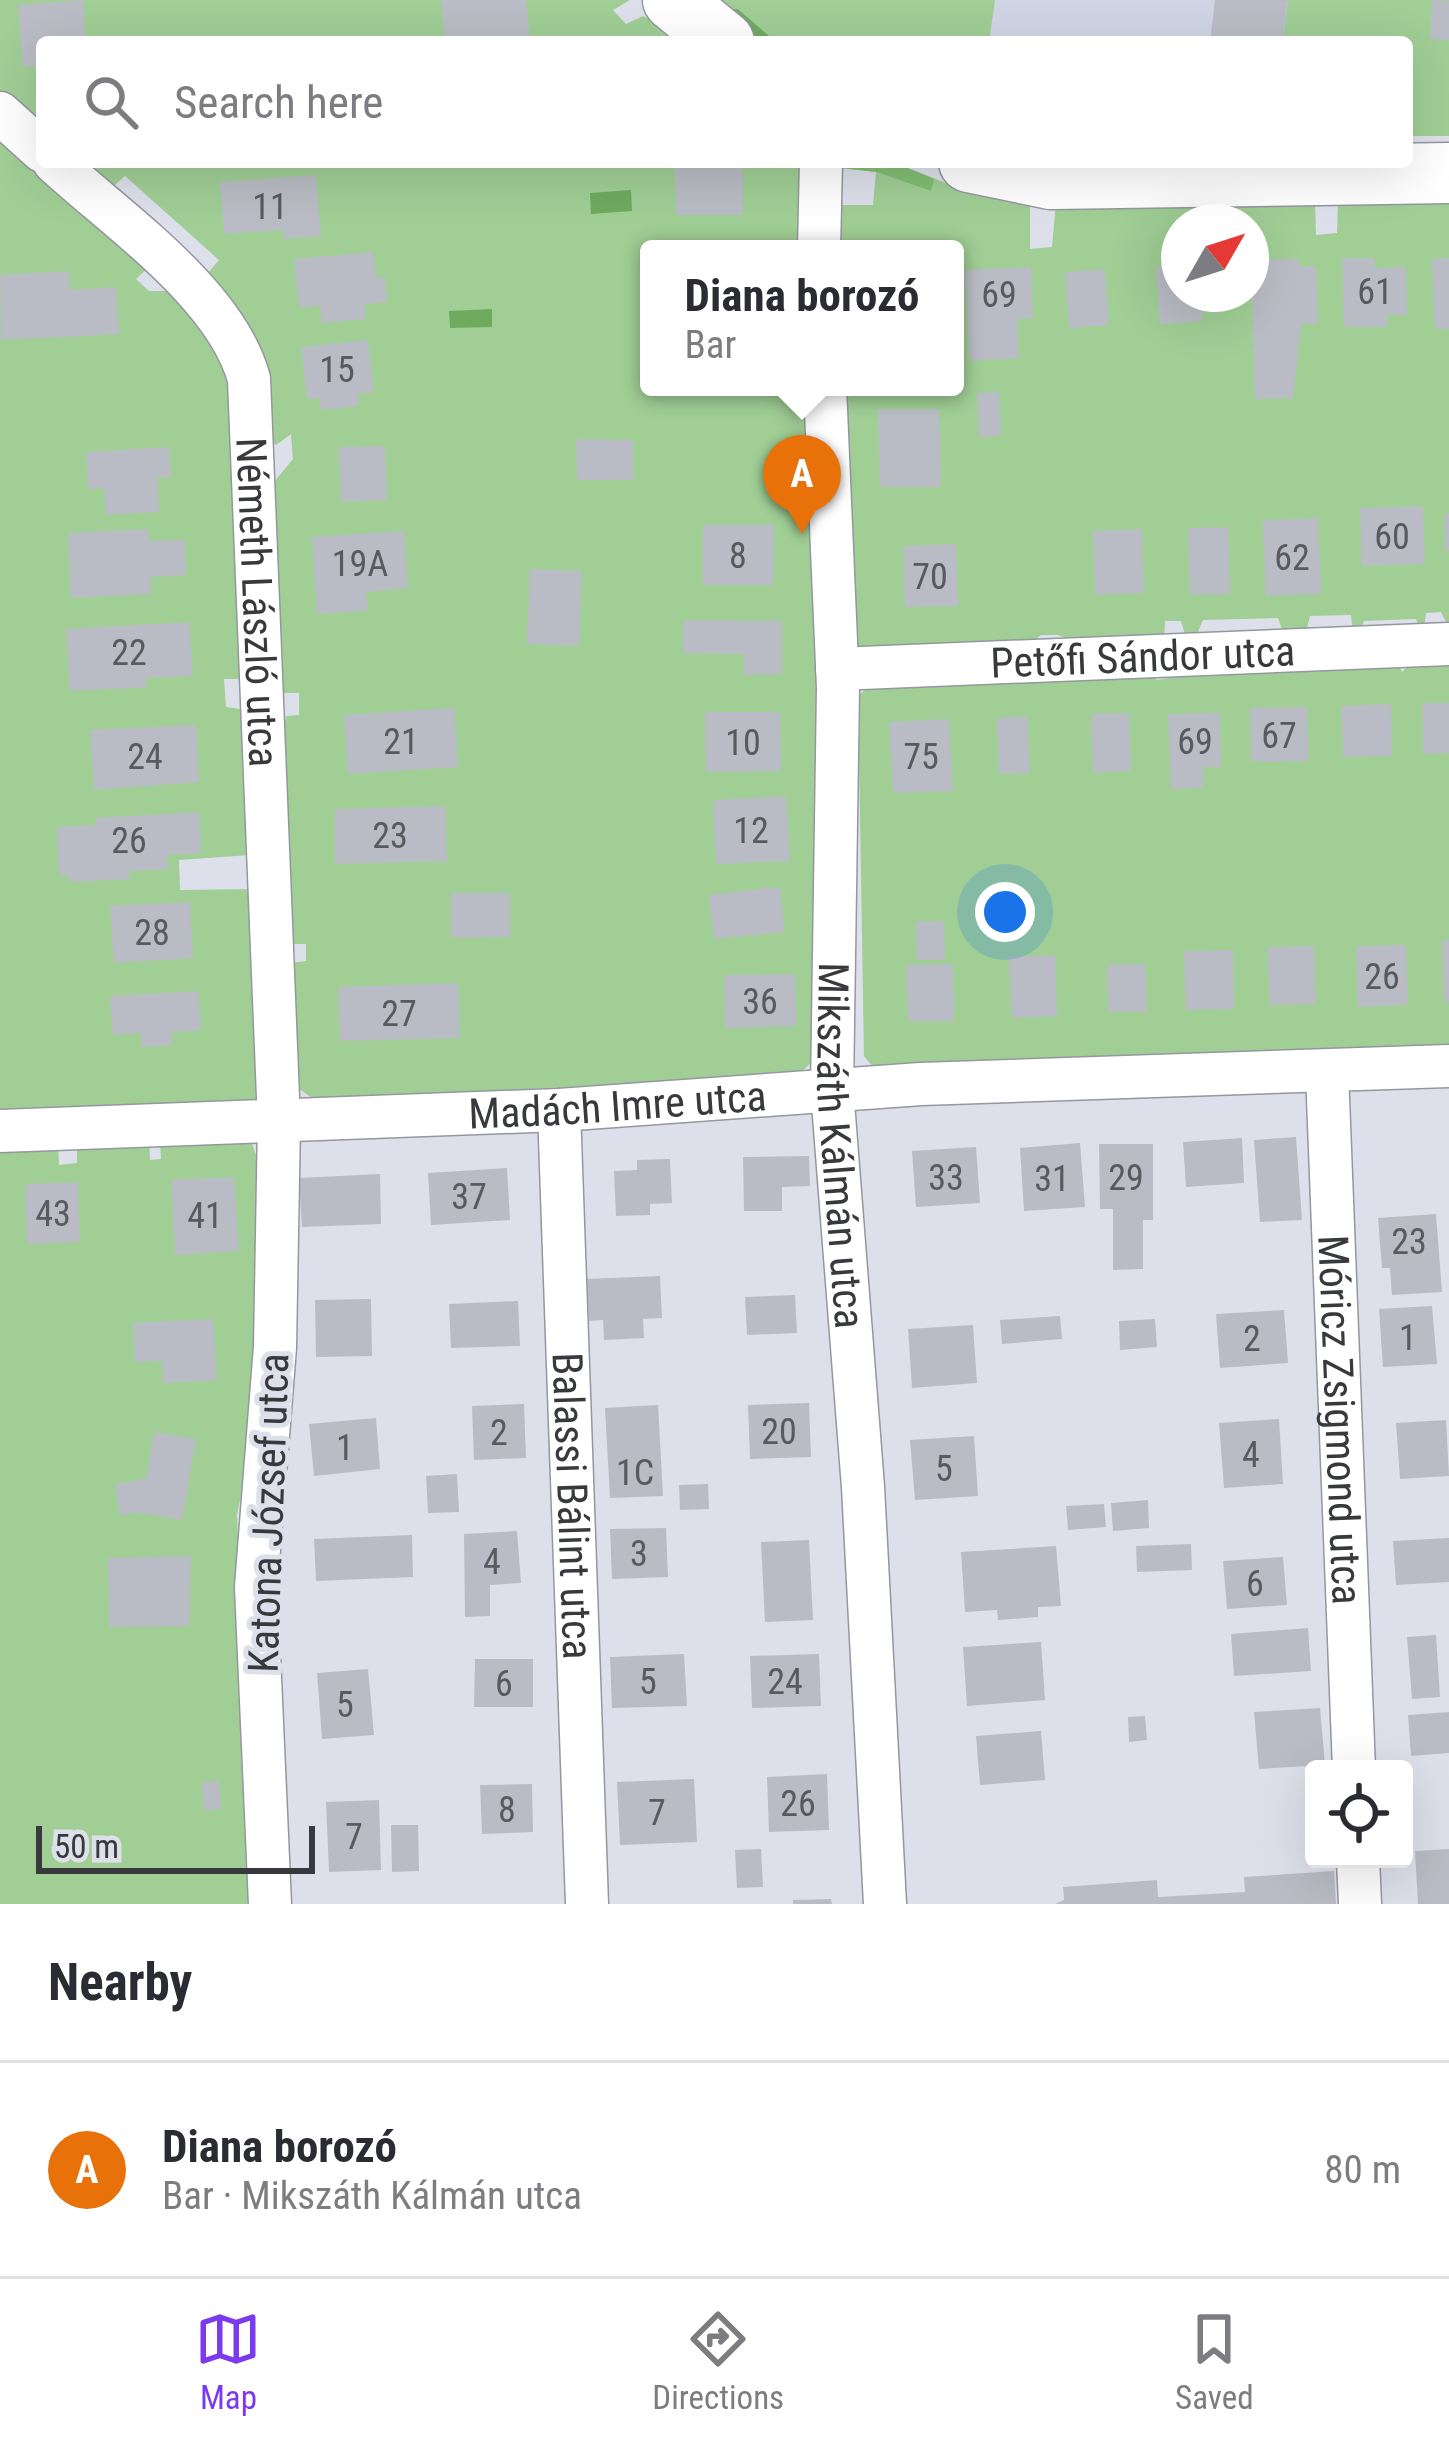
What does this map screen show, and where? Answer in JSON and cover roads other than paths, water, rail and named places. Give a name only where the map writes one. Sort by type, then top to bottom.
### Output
[{"type":"street","points":[[673,0],[717,36]]},
{"type":"street","points":[[0,112],[36,145]]},
{"type":"street","name":"Németh László utca","points":[[61,168],[209,305],[241,349],[249,380],[279,1122]]},
{"type":"street","points":[[819,240],[821,168]]},
{"type":"street","points":[[998,168],[1051,179],[1449,173]]},
{"type":"street","name":"Mikszáth Kálmán utca","points":[[825,396],[836,669],[832,1090],[863,1487],[884,1904]]},
{"type":"street","name":"Petőfi Sándor utca","points":[[836,669],[1449,644]]},
{"type":"street","name":"Madách Imre utca","points":[[0,1131],[559,1110],[832,1090],[1449,1066]]},
{"type":"street","name":"Móricz Zsigmond utca","points":[[1327,1072],[1354,1760]]},
{"type":"street","name":"Balassi Bálint utca","points":[[559,1110],[587,1904]]},
{"type":"street","name":"Katona József utca","points":[[270,1904],[256,1587],[275,1347],[279,1122]]},
{"type":"street","points":[[1358,1868],[1360,1904]]},
{"type":"waterway","points":[[736,14],[761,36]]},
{"type":"place","name":"Diana borozó","points":[[802,534]]}]
